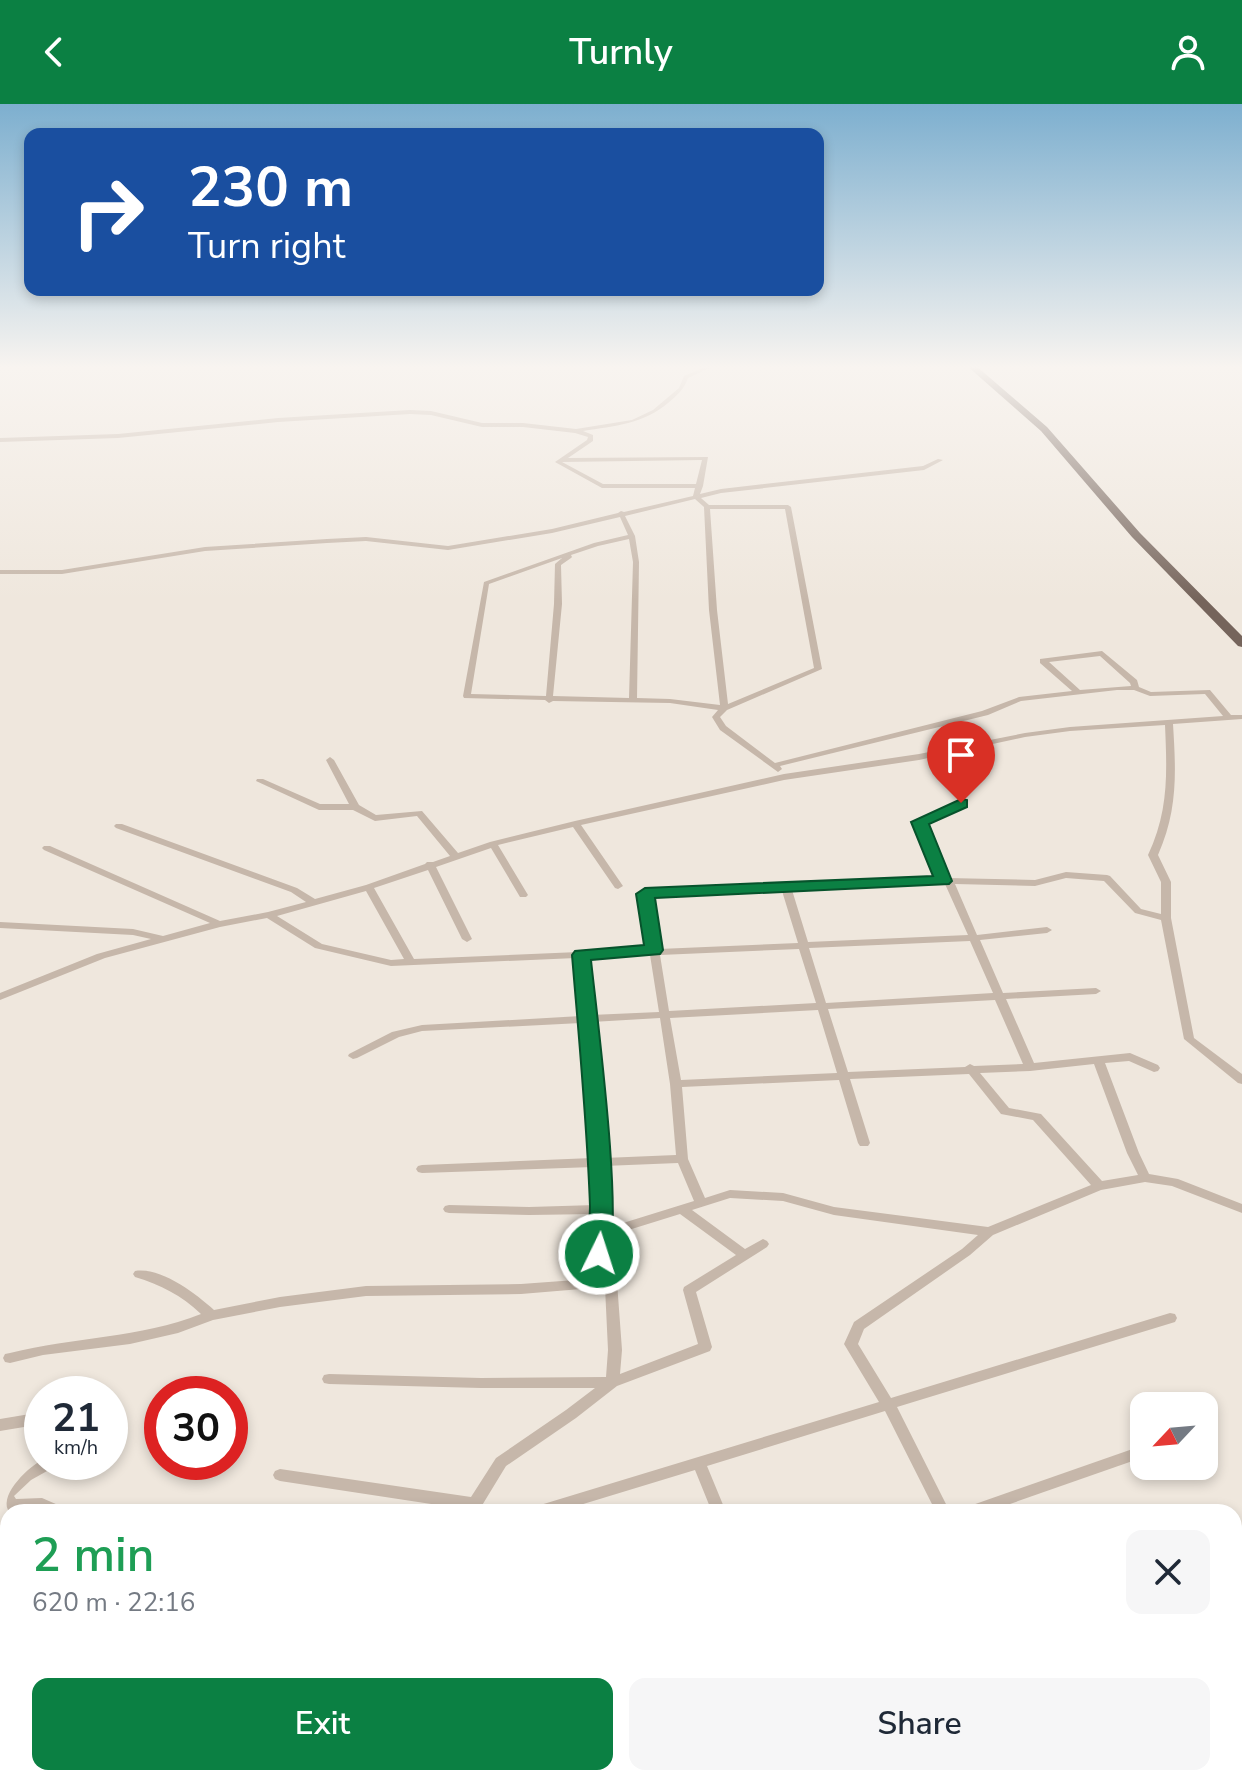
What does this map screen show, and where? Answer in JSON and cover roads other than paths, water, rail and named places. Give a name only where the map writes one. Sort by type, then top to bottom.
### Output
[{"type":"main road","points":[[1057,443],[1136,535],[1242,643]]},
{"type":"street","points":[[586,443],[558,462],[602,486],[700,486]]},
{"type":"street","points":[[562,460],[706,458],[696,496]]},
{"type":"street","points":[[0,572],[62,572],[205,549],[327,541],[366,539],[448,548],[552,531],[696,496],[924,468],[940,460]]},
{"type":"street","points":[[696,496],[707,507],[713,610],[724,708]]},
{"type":"street","points":[[707,507],[788,507],[818,669],[724,708],[716,717],[723,728],[775,765],[784,777]]},
{"type":"street","points":[[621,513],[632,536],[636,562],[633,701]]},
{"type":"street","points":[[632,536],[577,551],[486,583],[467,696],[549,701],[670,701],[724,708]]},
{"type":"street","points":[[549,701],[558,604],[558,564],[577,551]]},
{"type":"street","points":[[1077,691],[1043,661],[1102,653],[1134,682],[1135,688]]},
{"type":"street","points":[[775,765],[985,713],[1019,699],[1077,691],[1135,688],[1150,694],[1207,692],[1230,719]]},
{"type":"street","points":[[0,997],[101,956],[219,924],[269,915],[369,887],[493,844],[575,824],[784,777],[919,757],[1040,733],[1242,717]]},
{"type":"street","points":[[1169,723],[1172,787],[1166,830],[1153,855],[1166,882],[1166,918],[1189,1039],[1242,1080]]},
{"type":"street","points":[[330,760],[355,807]]},
{"type":"street","points":[[260,781],[319,807],[355,807],[375,818],[419,813],[455,856]]},
{"type":"street","points":[[961,803],[920,822],[1002,998],[1030,1067]]},
{"type":"street","points":[[575,824],[618,886]]},
{"type":"street","points":[[119,826],[294,890],[313,902]]},
{"type":"street","points":[[493,844],[523,895]]},
{"type":"street","points":[[47,848],[219,924]]},
{"type":"street","points":[[430,864],[467,939]]},
{"type":"street","points":[[701,1203],[682,1159],[676,1084],[645,894],[946,881],[1035,883],[1066,875],[1107,878],[1138,911],[1166,918]]},
{"type":"street","points":[[369,887],[411,962]]},
{"type":"street","points":[[786,888],[864,1143]]},
{"type":"street","points":[[269,915],[319,946],[391,963],[975,938],[1047,930]]},
{"type":"street","points":[[0,925],[133,932],[161,939]]},
{"type":"street","points":[[581,955],[589,1019],[602,1209],[599,1254],[611,1282],[615,1350],[612,1382]]},
{"type":"street","points":[[353,1056],[396,1034],[422,1028],[1096,991]]},
{"type":"street","points":[[676,1084],[1030,1067],[1130,1057],[1154,1068]]},
{"type":"street","points":[[1099,1062],[1145,1178]]},
{"type":"street","points":[[970,1068],[1005,1111],[1037,1117],[1099,1186]]},
{"type":"street","points":[[422,1169],[682,1159]]},
{"type":"street","points":[[939,1504],[889,1406],[851,1344],[859,1326],[966,1252],[989,1232],[1099,1186],[1145,1178],[1174,1182],[1242,1209]]},
{"type":"street","points":[[602,1234],[730,1194],[783,1197],[834,1211],[989,1232]]},
{"type":"street","points":[[449,1209],[602,1209]]},
{"type":"street","points":[[683,1210],[745,1255]]},
{"type":"street","points":[[475,1504],[501,1462],[612,1382],[705,1347],[689,1290],[763,1244]]},
{"type":"street","points":[[139,1274],[168,1281],[191,1296],[211,1315]]},
{"type":"street","points":[[10,1358],[130,1339],[178,1328],[211,1315],[280,1302],[366,1291],[521,1289],[611,1282]]},
{"type":"street","points":[[563,1504],[1170,1318]]},
{"type":"street","points":[[329,1379],[612,1382]]},
{"type":"street","points":[[0,1425],[24,1421]]},
{"type":"street","points":[[992,1504],[1130,1456]]},
{"type":"street","points":[[699,1463],[716,1504]]},
{"type":"street","points":[[280,1475],[449,1504]]},
{"type":"street","points":[[11,1504],[6,1497],[10,1488],[24,1477]]}]
